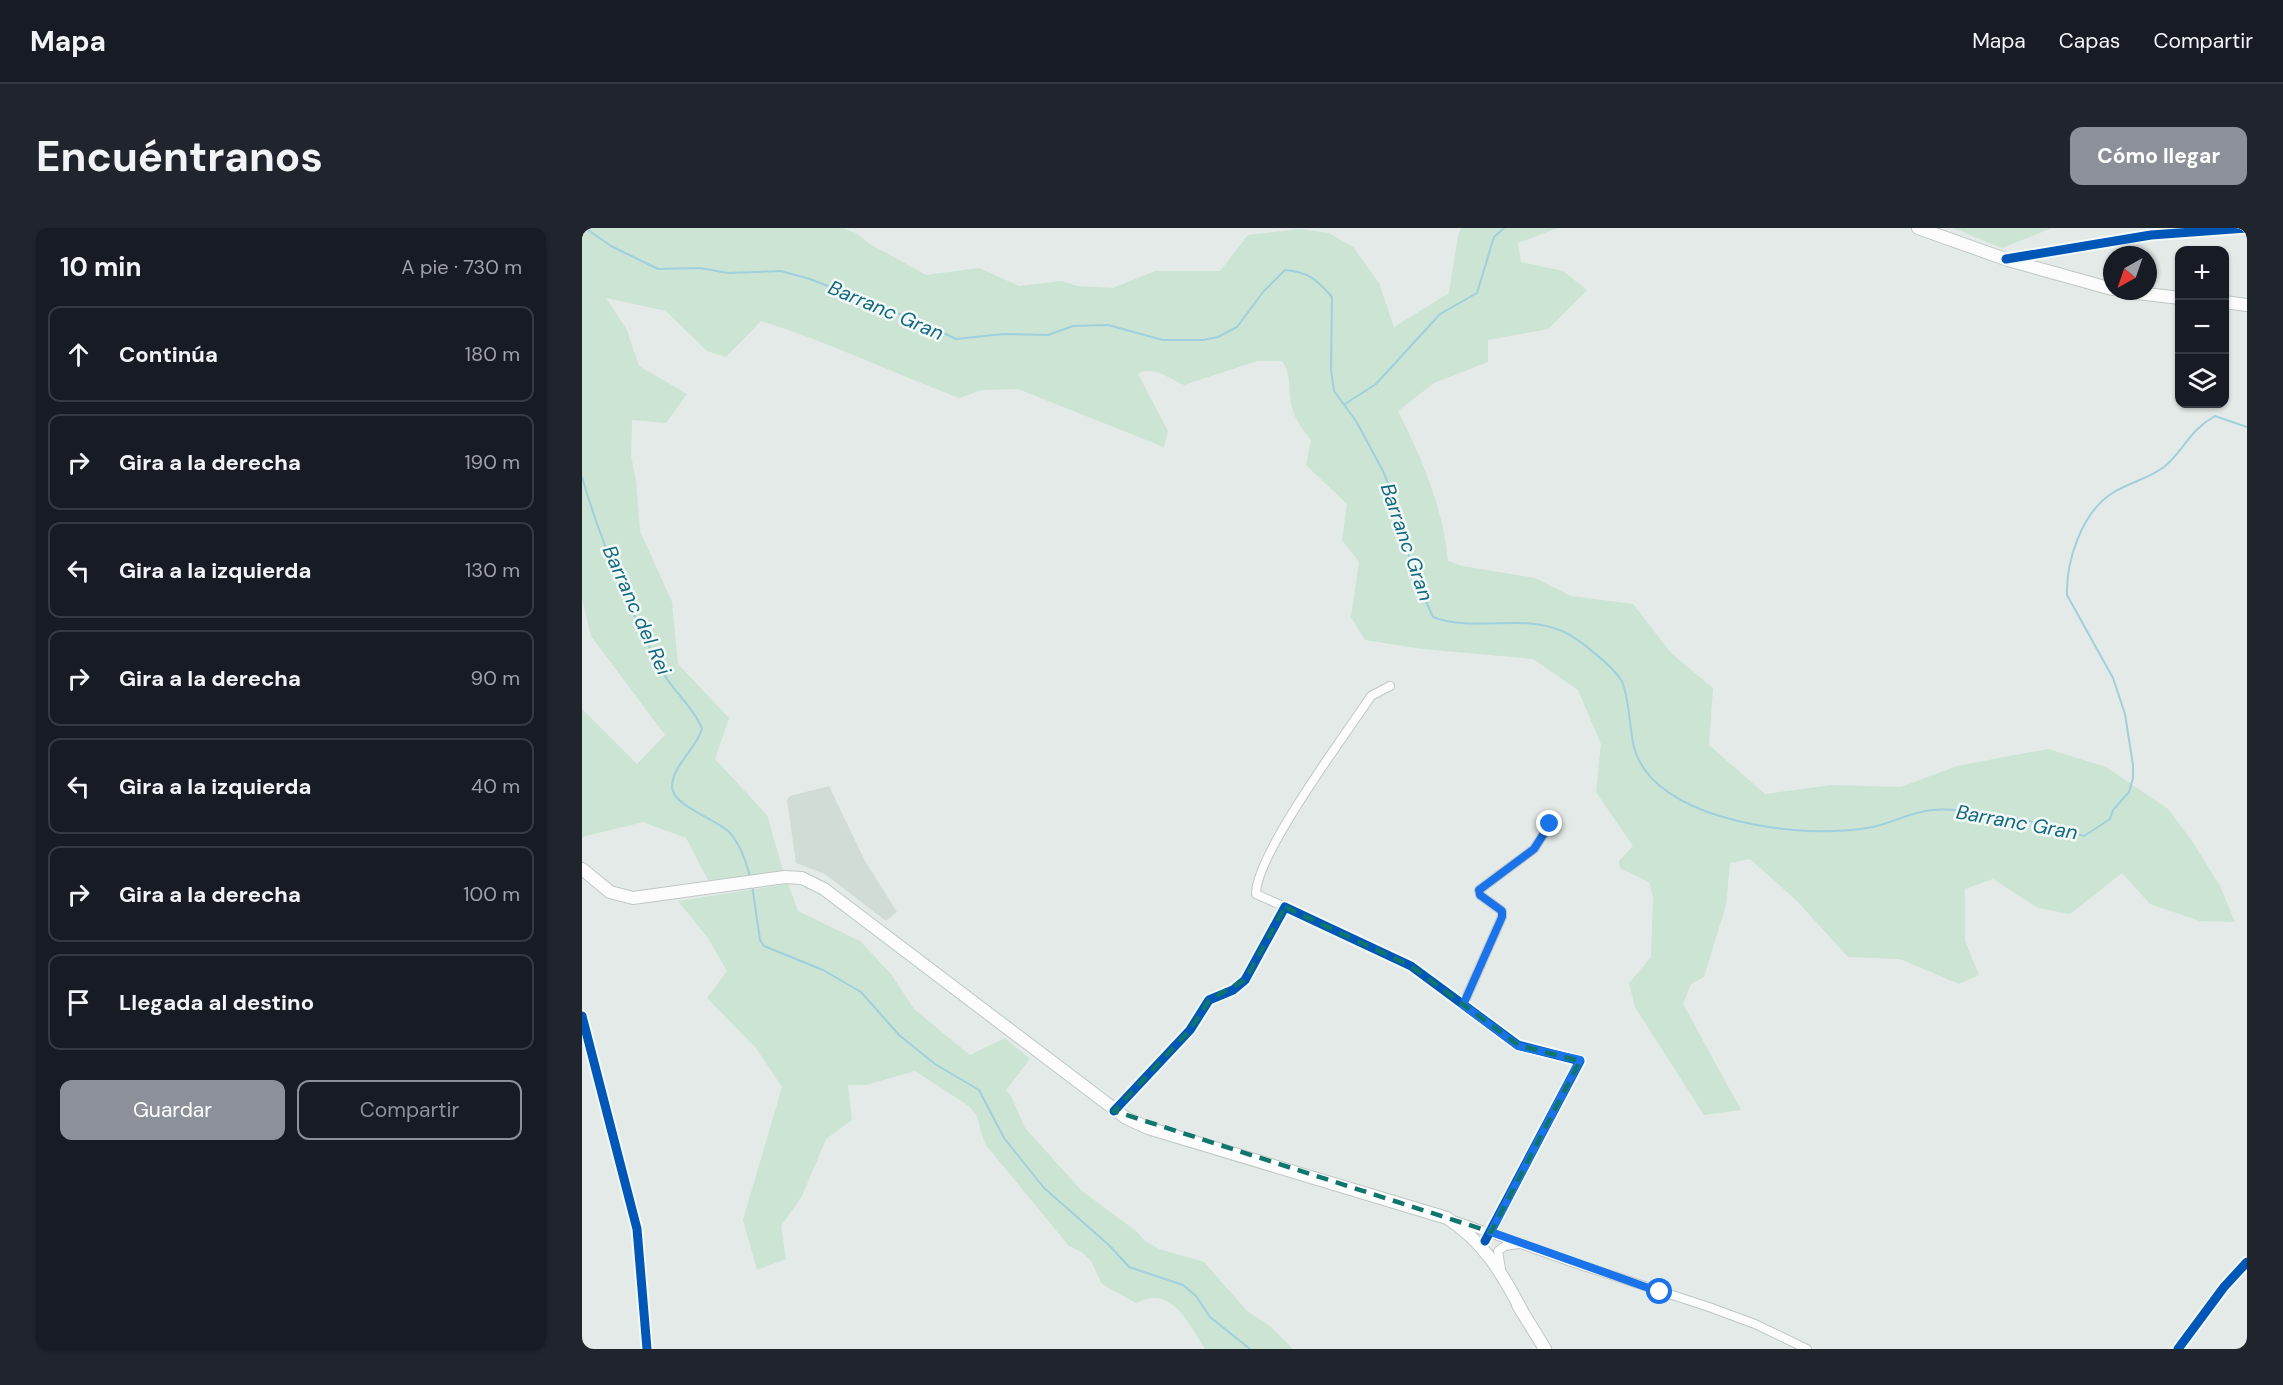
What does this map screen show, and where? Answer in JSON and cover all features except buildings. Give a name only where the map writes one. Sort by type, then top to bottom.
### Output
[{"type":"main road","points":[[1918,228],[2006,259],[2103,286]]},
{"type":"main road","points":[[2157,295],[2175,297]]},
{"type":"main road","points":[[2229,303],[2247,305]]},
{"type":"main road","points":[[582,869],[605,889],[627,898],[641,898],[785,877],[802,878],[824,889],[1114,1111],[1148,1128],[1393,1202],[1445,1221],[1481,1241],[1545,1349]]},
{"type":"main road","points":[[1445,1221],[1499,1273]]},
{"type":"street","points":[[2006,259],[2151,235],[2247,228]]},
{"type":"street","points":[[1390,686],[1371,696],[1272,846],[1256,886],[1256,894],[1389,954],[1422,974],[1518,1046],[1580,1060],[1498,1239],[1499,1273]]},
{"type":"street","points":[[1463,1005],[1502,917],[1502,911],[1480,895],[1479,890],[1534,849],[1550,824]]},
{"type":"street","points":[[1114,1111],[1190,1030],[1209,1000],[1233,990],[1245,980],[1285,907]]},
{"type":"street","points":[[582,1016],[637,1229],[647,1349]]},
{"type":"street","points":[[1445,1221],[1728,1314],[1788,1338],[1807,1349]]},
{"type":"street","points":[[1479,1236],[1498,1239],[1481,1241],[1479,1236]]},
{"type":"street","points":[[2178,1349],[2224,1287],[2247,1262]]},
{"type":"highlighted area","points":[[1285,907],[1411,966],[1518,1045],[1580,1061],[1491,1232],[1114,1111],[1190,1030],[1209,1000],[1245,980]]},
{"type":"shaded area","points":[[829,786],[865,861],[897,912],[886,921],[825,874],[796,863],[787,800],[790,796]]},
{"type":"green space","points":[[582,228],[843,228],[856,233],[870,244],[926,275],[979,268],[1019,286],[1062,281],[1077,286],[1113,288],[1155,271],[1220,271],[1248,235],[1299,229],[1329,233],[1353,247],[1379,283],[1394,327],[1449,293],[1461,228],[1558,228],[1518,243],[1521,262],[1563,271],[1587,290],[1548,329],[1488,340],[1488,362],[1434,383],[1398,411],[1415,447],[1436,502],[1448,561],[1462,566],[1535,578],[1571,596],[1633,604],[1671,653],[1713,688],[1709,745],[1765,794],[1832,785],[1901,787],[1957,766],[2048,749],[2106,767],[2168,809],[2192,841],[2220,886],[2235,922],[2200,921],[2150,904],[2122,873],[2070,914],[2038,908],[1993,879],[1965,889],[1965,941],[1979,975],[1959,984],[1900,959],[1848,957],[1797,901],[1750,859],[1730,863],[1726,905],[1704,977],[1691,984],[1683,1004],[1741,1110],[1704,1115],[1635,1007],[1629,983],[1651,957],[1653,897],[1649,882],[1620,868],[1619,861],[1633,846],[1596,792],[1601,744],[1578,690],[1533,659],[1422,649],[1365,640],[1351,617],[1359,562],[1342,540],[1347,504],[1306,465],[1311,440],[1293,412],[1288,372],[1282,361],[1257,361],[1184,385],[1154,372],[1143,371],[1138,374],[1168,431],[1164,447],[1018,389],[982,390],[959,398],[836,348],[761,321],[726,357],[707,351],[666,311],[606,298],[627,330],[639,366],[687,394],[666,423],[632,420],[631,456],[636,480],[640,531],[672,602],[678,664],[729,718],[715,759],[767,815],[784,874],[708,880],[686,838],[643,822],[582,837],[582,709],[637,764],[665,735],[591,636],[582,599]]},
{"type":"green space","points":[[1953,228],[2052,228],[2002,248]]},
{"type":"green space","points":[[788,884],[798,911],[860,941],[891,974],[914,1009],[970,1055],[1005,1038],[1030,1059],[1006,1090],[1025,1128],[1082,1191],[1136,1231],[1145,1241],[1159,1249],[1204,1262],[1247,1311],[1270,1326],[1293,1349],[1205,1349],[1186,1318],[1169,1303],[1149,1298],[1136,1303],[1102,1284],[1091,1261],[1082,1252],[1069,1246],[985,1144],[976,1114],[969,1106],[915,1071],[866,1085],[848,1085],[852,1120],[826,1139],[802,1196],[781,1226],[786,1259],[757,1270],[743,1220],[782,1087],[756,1048],[707,998],[727,971],[708,938],[678,901]]},
{"type":"waterway","name":"Barranc Gran","points":[[585,228],[611,246],[658,269],[700,268],[728,273],[781,271],[810,279],[925,324],[956,339],[1004,334],[1048,335],[1073,326],[1108,325],[1163,340],[1203,340],[1218,337],[1237,327],[1263,292],[1285,270],[1306,275],[1332,297],[1331,369],[1334,391],[1356,421],[1383,471],[1396,503],[1413,573],[1433,617],[1481,624],[1530,623],[1569,634],[1597,655],[1620,678],[1627,699],[1634,747],[1639,761],[1657,784],[1682,801],[1710,813],[1776,828],[1813,831],[1849,830],[1875,826],[1924,811],[1949,810],[2009,817],[2084,836],[2110,819],[2113,810],[2129,792],[2133,778],[2133,765],[2125,714],[2113,678],[2067,595],[2069,568],[2077,540],[2091,514],[2100,503],[2117,490],[2164,467],[2198,428],[2215,416],[2247,427]]},
{"type":"waterway","points":[[1345,404],[1376,384],[1440,314],[1477,293],[1494,237],[1504,228]]},
{"type":"waterway","name":"Barranc del Rei","points":[[582,477],[616,574],[637,622],[660,668],[699,721],[702,729],[676,771],[672,786],[674,793],[686,805],[728,831],[742,852],[750,877]]},
{"type":"waterway","name":"Barranc del Rei","points":[[752,885],[760,940],[764,946],[823,970],[861,992],[899,1035],[935,1064],[979,1090],[1004,1138],[1044,1188],[1110,1246],[1129,1267],[1183,1285],[1196,1296],[1210,1317],[1250,1349]]},
{"type":"cycle path","points":[[2006,259],[2151,235],[2247,228]]},
{"type":"cycle path","points":[[1114,1111],[1190,1030],[1209,1000],[1233,990],[1245,980],[1285,907],[1411,966],[1518,1045],[1580,1061],[1485,1241]]},
{"type":"cycle path","points":[[582,1016],[637,1229],[647,1349]]},
{"type":"cycle path","points":[[2178,1349],[2224,1287],[2247,1262]]},
{"type":"route","points":[[1550,824],[1534,849],[1479,890],[1480,895],[1502,911],[1502,917],[1463,1005],[1518,1046],[1580,1060],[1491,1232],[1660,1292]]}]
